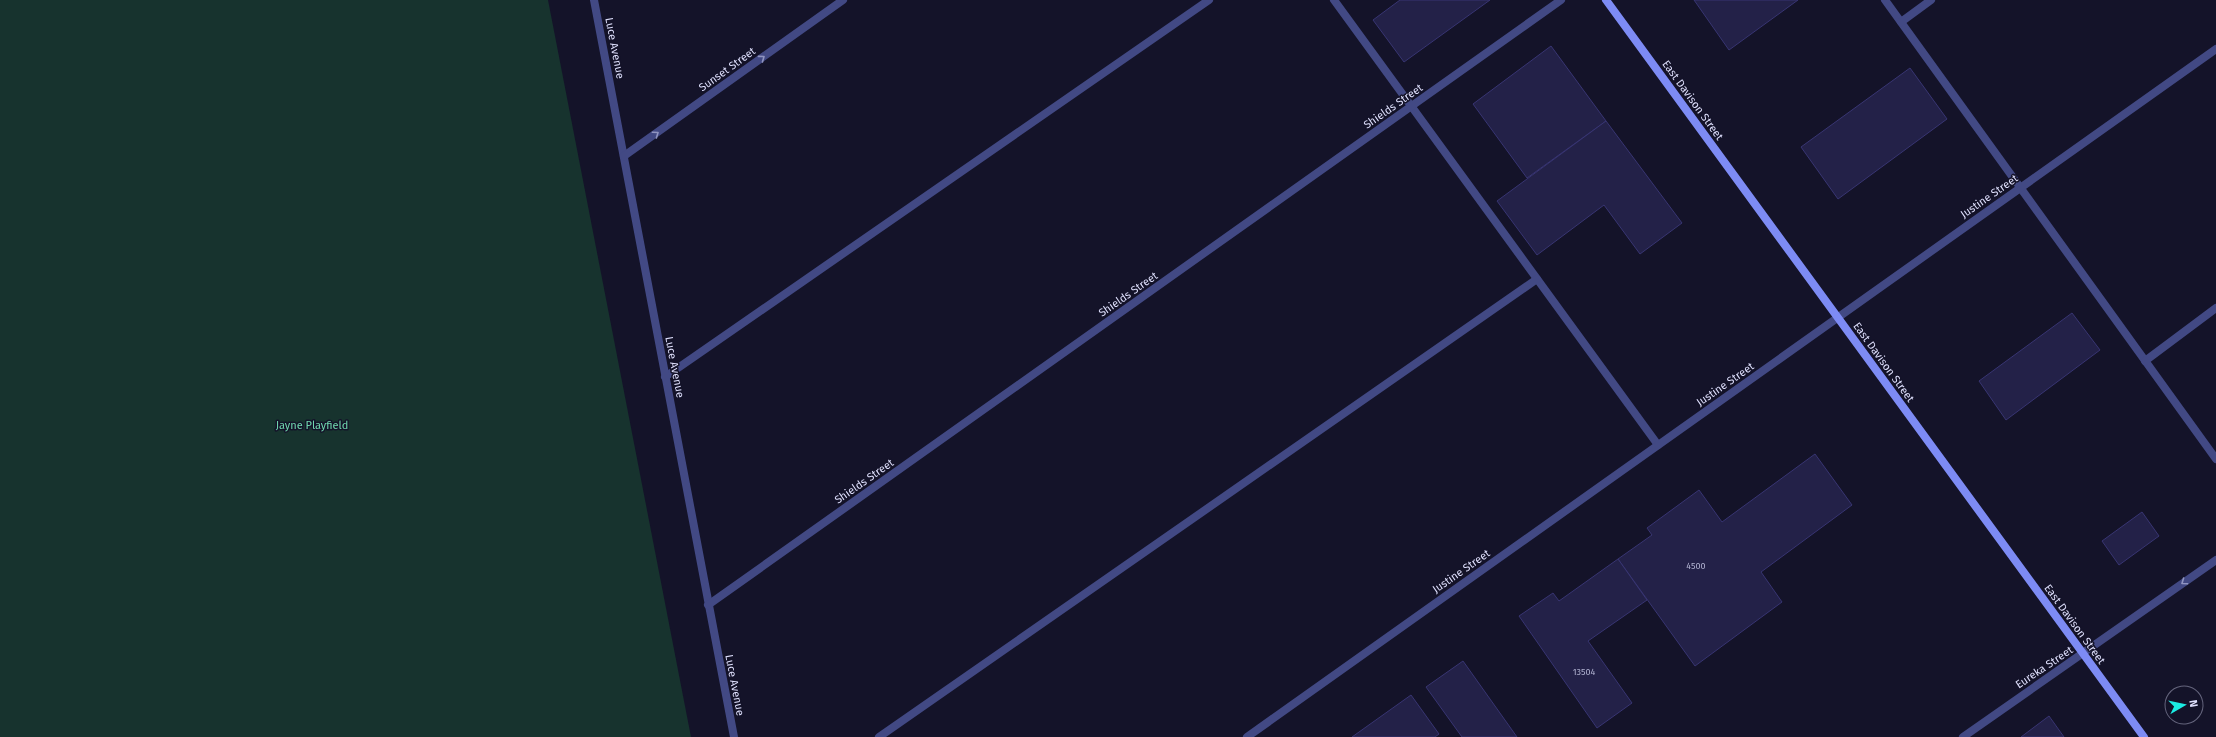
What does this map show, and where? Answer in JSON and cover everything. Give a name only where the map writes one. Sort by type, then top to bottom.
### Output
[{"type":"main road","name":"East Davison Street","points":[[1606,0],[2144,737]]},
{"type":"street","name":"Luce Avenue","points":[[594,0],[734,737]]},
{"type":"street","name":"Sunset Street","points":[[624,156],[843,0]]},
{"type":"street","points":[[665,377],[1208,0]]},
{"type":"street","points":[[1334,0],[1658,444]]},
{"type":"street","name":"Shields Street","points":[[708,605],[1561,0]]},
{"type":"street","points":[[1885,0],[2216,459]]},
{"type":"street","points":[[1901,22],[1930,0]]},
{"type":"street","name":"Justine Street","points":[[1247,737],[2216,49]]},
{"type":"street","points":[[879,737],[1537,279]]},
{"type":"street","points":[[2145,361],[2216,308]]},
{"type":"street","name":"Eureka Street","points":[[1962,737],[2037,684],[2084,654],[2216,560]]},
{"type":"green space","name":"Jayne Playfield","points":[[0,0],[548,0],[691,737],[0,737]]},
{"type":"building","points":[[1400,0],[1490,0],[1404,62],[1373,20]]},
{"type":"building","points":[[1694,0],[1798,0],[1729,50]]},
{"type":"building","points":[[1551,46],[1606,121],[1527,178],[1473,104]]},
{"type":"building","points":[[1910,68],[1947,119],[1838,199],[1801,147]]},
{"type":"building","points":[[1606,121],[1682,223],[1640,254],[1604,205],[1537,255],[1497,201]]},
{"type":"building","points":[[2072,313],[2100,350],[2006,420],[1979,381]]},
{"type":"building","points":[[1815,454],[1852,505],[1761,572],[1782,602],[1695,666],[1618,559],[1652,535],[1647,528],[1699,490],[1722,522]]},
{"type":"building","points":[[2142,512],[2159,536],[2119,565],[2102,541]]},
{"type":"building","points":[[1618,559],[1647,600],[1588,641],[1632,703],[1597,728],[1519,616],[1553,593],[1559,601]]},
{"type":"building","points":[[1463,661],[1517,737],[1462,737],[1426,687]]},
{"type":"building","points":[[1411,695],[1439,734],[1435,737],[1352,737]]},
{"type":"building","points":[[2049,716],[2064,737],[2021,737]]}]
